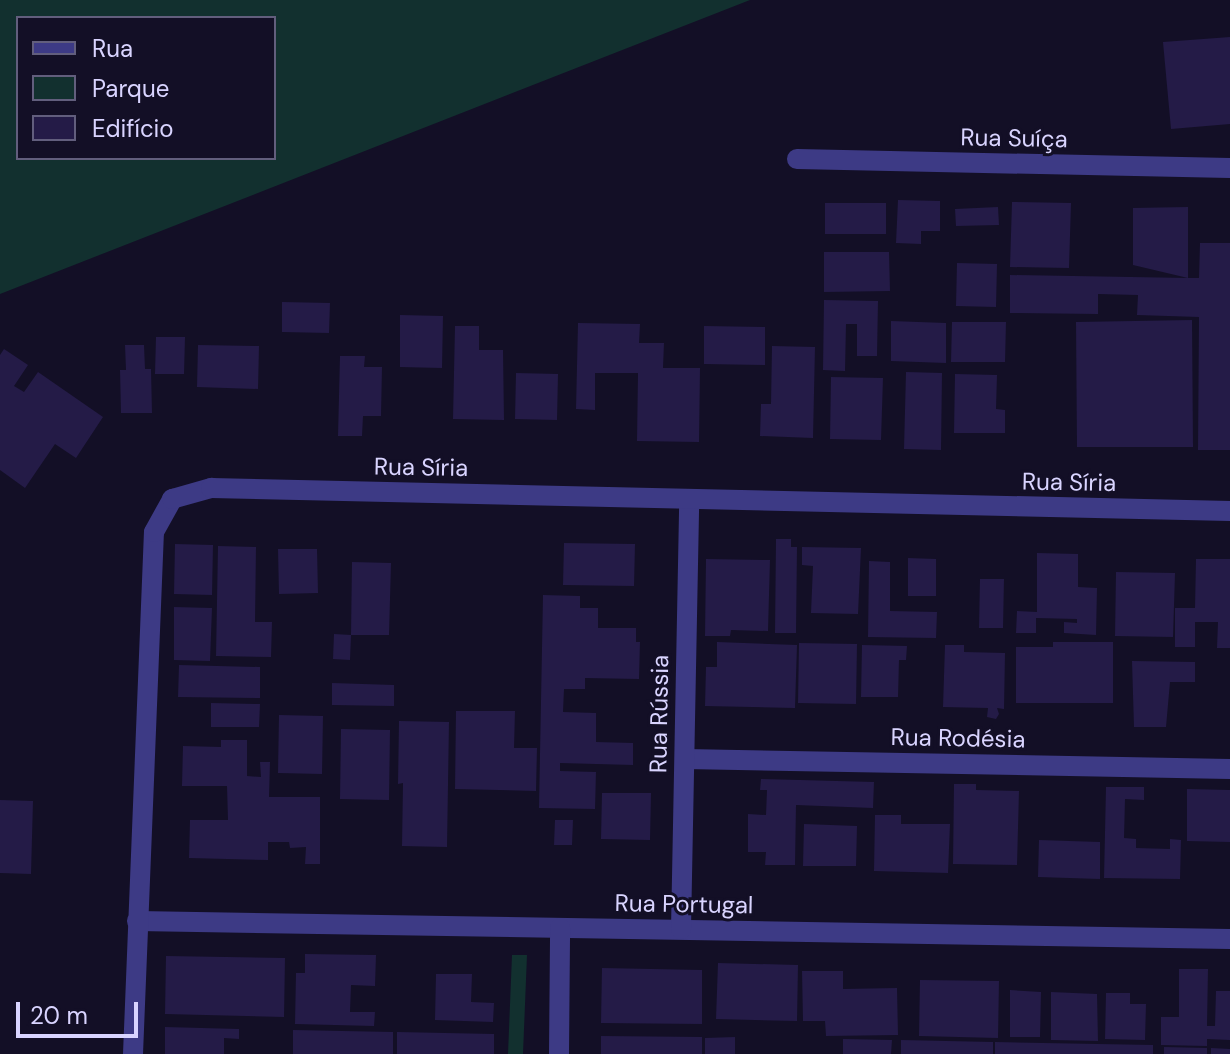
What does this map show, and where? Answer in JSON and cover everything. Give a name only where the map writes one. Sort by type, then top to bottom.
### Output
[{"type":"street","name":"Rua Suíça","points":[[797,159],[1230,168]]},
{"type":"street","name":"Rua Síria","points":[[133,1054],[154,532],[172,499],[211,488],[1230,511]]},
{"type":"street","name":"Rua Rússia","points":[[681,929],[689,500]]},
{"type":"street","name":"Rua Rodésia","points":[[685,759],[1230,769]]},
{"type":"street","name":"Rua Portugal","points":[[137,921],[1230,939]]},
{"type":"street","points":[[559,1054],[560,928]]},
{"type":"green space","points":[[0,0],[750,0],[0,294]]},
{"type":"green space","points":[[512,955],[527,955],[523,1054],[508,1054]]},
{"type":"building","points":[[1230,37],[1230,124],[1171,129],[1163,42]]},
{"type":"building","points":[[898,200],[940,201],[940,231],[921,231],[921,244],[896,243]]},
{"type":"building","points":[[1012,202],[1071,203],[1069,268],[1010,267]]},
{"type":"building","points":[[825,203],[886,203],[886,234],[825,234]]},
{"type":"building","points":[[998,207],[999,225],[956,226],[955,209]]},
{"type":"building","points":[[1188,207],[1188,278],[1133,265],[1133,208]]},
{"type":"building","points":[[1200,243],[1230,243],[1230,450],[1198,450],[1199,317],[1137,315],[1138,295],[1098,294],[1098,314],[1010,313],[1010,275],[1199,278]]},
{"type":"building","points":[[824,252],[889,252],[890,291],[824,292]]},
{"type":"building","points":[[957,263],[997,264],[996,307],[956,306]]},
{"type":"building","points":[[824,300],[878,301],[877,356],[857,356],[857,324],[846,324],[845,371],[823,370]]},
{"type":"building","points":[[282,302],[330,303],[329,333],[282,332]]},
{"type":"building","points":[[400,315],[443,316],[442,368],[400,367]]},
{"type":"building","points":[[1192,320],[1193,447],[1077,447],[1076,322]]},
{"type":"building","points":[[891,321],[946,323],[946,363],[891,361]]},
{"type":"building","points":[[952,322],[1006,322],[1005,362],[951,362]]},
{"type":"building","points":[[578,323],[640,324],[639,343],[664,343],[663,368],[700,368],[699,442],[637,441],[638,373],[595,373],[595,410],[576,409]]},
{"type":"building","points":[[455,326],[479,326],[479,350],[503,350],[504,420],[453,419]]},
{"type":"building","points":[[704,326],[765,327],[765,365],[704,364]]},
{"type":"building","points":[[156,337],[185,337],[184,374],[155,374]]},
{"type":"building","points":[[125,345],[144,345],[145,369],[151,369],[152,413],[121,413],[120,370],[126,370]]},
{"type":"building","points":[[198,345],[259,346],[258,389],[197,387]]},
{"type":"building","points":[[772,346],[815,347],[813,438],[760,436],[761,404],[771,404]]},
{"type":"building","points":[[4,349],[28,365],[14,386],[24,392],[38,372],[103,417],[76,458],[55,444],[25,488],[0,470],[0,355]]},
{"type":"building","points":[[340,356],[365,356],[364,367],[382,367],[381,416],[363,416],[362,436],[338,436]]},
{"type":"building","points":[[906,372],[942,373],[941,450],[904,449]]},
{"type":"building","points":[[516,373],[558,374],[557,420],[515,419]]},
{"type":"building","points":[[955,374],[997,375],[996,409],[1005,410],[1005,433],[954,433]]},
{"type":"building","points":[[831,377],[883,378],[881,440],[830,439]]},
{"type":"building","points":[[776,539],[791,539],[791,547],[797,547],[796,633],[775,633]]},
{"type":"building","points":[[564,543],[635,544],[634,586],[563,585]]},
{"type":"building","points":[[175,544],[213,545],[212,595],[174,594]]},
{"type":"building","points":[[218,546],[256,547],[255,622],[272,622],[271,657],[216,656]]},
{"type":"building","points":[[802,547],[861,548],[858,614],[811,613],[813,566],[802,565]]},
{"type":"building","points":[[278,549],[317,549],[318,593],[279,594]]},
{"type":"building","points":[[1037,553],[1078,554],[1078,587],[1097,588],[1096,635],[1064,633],[1064,622],[1077,623],[1077,619],[1036,618],[1036,633],[1016,633],[1017,611],[1037,612]]},
{"type":"building","points":[[908,558],[936,559],[936,596],[908,596]]},
{"type":"building","points":[[706,559],[770,560],[768,631],[731,630],[730,636],[705,636]]},
{"type":"building","points":[[1196,559],[1230,559],[1230,648],[1217,648],[1218,622],[1195,622],[1195,647],[1175,647],[1175,608],[1195,608]]},
{"type":"building","points":[[869,561],[890,562],[890,611],[937,612],[936,638],[868,637]]},
{"type":"building","points":[[352,562],[391,563],[389,635],[351,635]]},
{"type":"building","points":[[1116,572],[1175,573],[1173,637],[1115,636]]},
{"type":"building","points":[[980,579],[1004,579],[1003,628],[979,628]]},
{"type":"building","points":[[543,595],[580,596],[580,608],[598,608],[598,628],[636,628],[636,642],[640,642],[639,679],[585,678],[585,689],[564,689],[563,712],[596,713],[596,742],[633,743],[633,765],[560,763],[560,771],[596,772],[595,809],[539,808]]},
{"type":"building","points":[[174,607],[212,608],[210,661],[174,660]]},
{"type":"building","points":[[334,634],[351,635],[350,660],[333,659]]},
{"type":"building","points":[[717,642],[797,645],[795,708],[705,706],[706,667],[717,667]]},
{"type":"building","points":[[1053,642],[1113,642],[1113,703],[1016,703],[1016,647],[1053,647]]},
{"type":"building","points":[[799,643],[857,644],[856,704],[798,703]]},
{"type":"building","points":[[862,645],[907,646],[906,660],[899,660],[898,697],[861,697]]},
{"type":"building","points":[[945,645],[964,645],[964,652],[1005,653],[1004,709],[997,708],[999,714],[996,719],[987,717],[988,708],[943,707]]},
{"type":"building","points":[[1132,661],[1195,662],[1195,682],[1170,682],[1166,727],[1134,727]]},
{"type":"building","points":[[179,665],[260,667],[260,698],[178,697]]},
{"type":"building","points":[[332,683],[394,685],[394,706],[332,705]]},
{"type":"building","points":[[211,703],[260,704],[259,727],[211,727]]},
{"type":"building","points":[[456,711],[515,711],[514,748],[537,748],[536,791],[455,789]]},
{"type":"building","points":[[279,715],[323,716],[322,774],[278,773]]},
{"type":"building","points":[[399,721],[449,722],[447,847],[402,846],[403,783],[398,784]]},
{"type":"building","points":[[341,729],[390,730],[389,800],[340,799]]},
{"type":"building","points":[[221,740],[247,740],[247,776],[261,777],[260,762],[270,762],[269,797],[320,797],[320,864],[305,864],[306,847],[290,848],[289,842],[268,842],[268,860],[189,858],[190,820],[228,820],[227,786],[182,786],[183,746],[221,747]]},
{"type":"building","points":[[761,779],[874,782],[873,808],[796,805],[795,865],[765,865],[766,852],[748,852],[748,814],[766,815],[767,790],[760,790]]},
{"type":"building","points":[[954,784],[976,784],[976,790],[1019,791],[1017,865],[953,864]]},
{"type":"building","points":[[1106,787],[1144,787],[1144,800],[1125,799],[1124,838],[1136,839],[1136,848],[1170,849],[1170,839],[1181,840],[1180,879],[1104,878]]},
{"type":"building","points":[[1187,789],[1230,790],[1230,842],[1187,841]]},
{"type":"building","points":[[602,793],[651,793],[650,840],[601,839]]},
{"type":"building","points":[[0,800],[33,801],[31,874],[0,873]]},
{"type":"building","points":[[875,815],[901,815],[901,824],[950,824],[948,873],[874,871]]},
{"type":"building","points":[[555,820],[573,820],[572,845],[554,845]]},
{"type":"building","points":[[804,824],[857,826],[856,866],[803,866]]},
{"type":"building","points":[[1039,840],[1100,842],[1100,879],[1038,877]]},
{"type":"building","points":[[305,954],[376,955],[375,986],[351,985],[350,1012],[375,1012],[374,1026],[295,1024],[296,973],[305,973]]},
{"type":"building","points":[[166,956],[285,958],[284,1017],[165,1014]]},
{"type":"building","points":[[718,963],[798,965],[797,1021],[716,1019]]},
{"type":"building","points":[[602,968],[702,970],[702,1024],[601,1023]]},
{"type":"building","points":[[1179,969],[1208,969],[1207,1026],[1215,1026],[1216,991],[1230,991],[1230,1040],[1207,1039],[1207,1046],[1161,1045],[1161,1017],[1179,1017]]},
{"type":"building","points":[[802,971],[843,971],[843,989],[897,988],[898,1035],[826,1036],[825,1021],[803,1021]]},
{"type":"building","points":[[436,974],[472,974],[471,1002],[494,1003],[493,1022],[435,1020]]},
{"type":"building","points":[[920,980],[999,981],[998,1038],[919,1036]]},
{"type":"building","points":[[1010,990],[1041,992],[1040,1037],[1010,1037]]},
{"type":"building","points":[[1051,992],[1097,994],[1098,1041],[1051,1040]]},
{"type":"building","points":[[1106,993],[1130,993],[1130,1004],[1146,1004],[1145,1040],[1105,1039]]},
{"type":"building","points":[[165,1027],[239,1029],[239,1039],[224,1038],[224,1054],[165,1054]]},
{"type":"building","points":[[293,1030],[393,1032],[393,1054],[293,1054]]},
{"type":"building","points":[[397,1032],[494,1034],[494,1054],[397,1054]]},
{"type":"building","points":[[601,1036],[702,1037],[702,1054],[601,1054]]},
{"type":"building","points":[[735,1037],[735,1054],[705,1054],[705,1038]]},
{"type":"building","points":[[843,1039],[892,1040],[891,1054],[843,1054]]},
{"type":"building","points":[[901,1040],[993,1042],[993,1054],[901,1054]]},
{"type":"building","points":[[995,1042],[1153,1045],[1153,1054],[995,1054]]},
{"type":"building","points":[[1164,1047],[1207,1048],[1207,1054],[1164,1054]]},
{"type":"building","points":[[1211,1048],[1230,1049],[1230,1054],[1211,1054]]}]
